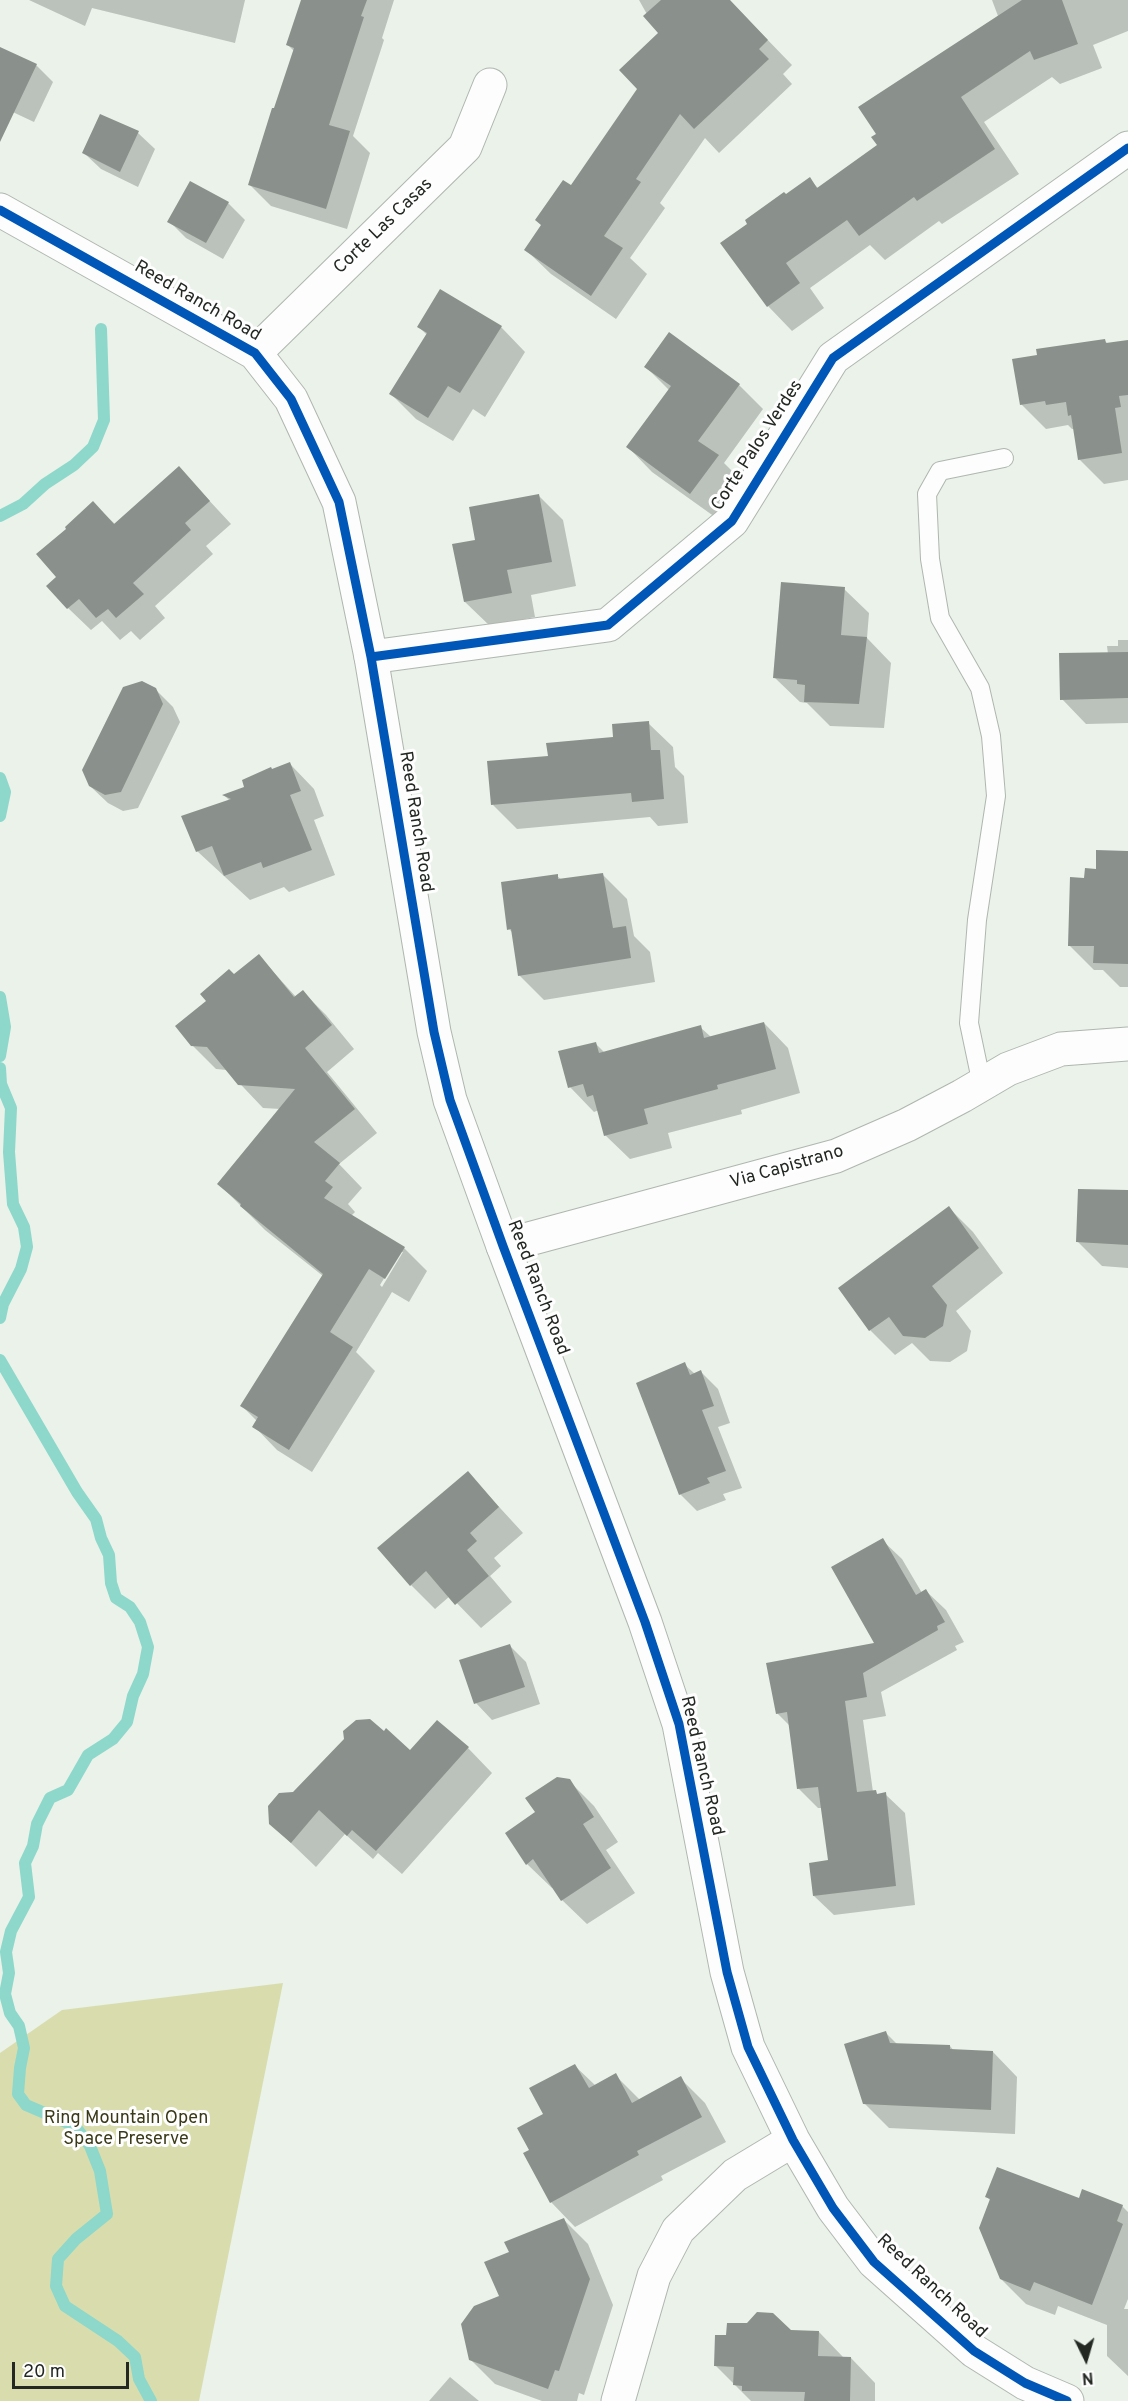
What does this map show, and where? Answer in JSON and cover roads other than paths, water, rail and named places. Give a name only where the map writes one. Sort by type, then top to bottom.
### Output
[{"type":"street","name":"Corte Las Casas","points":[[255,353],[465,147],[490,85]]},
{"type":"street","name":"Corte Palos Verdes","points":[[371,657],[608,625],[732,521],[833,358],[1128,148]]},
{"type":"street","name":"Reed Ranch Road","points":[[0,210],[255,353],[291,399],[339,502],[371,657],[434,1032],[450,1100],[645,1622],[679,1724],[730,1983],[748,2047],[793,2140],[833,2208],[874,2262],[974,2351],[1025,2383],[1067,2401]]},
{"type":"street","name":"Via Capistrano","points":[[503,1245],[836,1156],[907,1125],[1008,1069],[1061,1049],[1128,1044]]},
{"type":"street","points":[[618,2401],[654,2276],[678,2230],[735,2175],[793,2140]]},
{"type":"lane","points":[[982,1085],[969,1023],[977,920],[996,796],[991,736],[980,688],[940,618],[930,559],[927,494],[940,471],[1004,459]]},
{"type":"waterway","points":[[0,516],[23,504],[45,484],[74,465],[93,447],[104,420],[101,329]]},
{"type":"waterway","points":[[0,778],[5,792],[0,816]]},
{"type":"waterway","points":[[0,997],[5,1027],[0,1056]]},
{"type":"waterway","points":[[0,1068],[1,1084],[11,1108],[9,1152],[13,1204],[24,1227],[27,1247],[21,1269],[3,1304],[0,1318]]},
{"type":"waterway","points":[[0,1360],[77,1492],[96,1519],[109,1555],[111,1583],[116,1598],[130,1607],[140,1622],[148,1647],[143,1674],[133,1696],[127,1722],[113,1739],[88,1755],[68,1790],[50,1798],[37,1824],[33,1846],[25,1863],[29,1897],[11,1931],[6,1952],[9,1973],[5,1994],[10,2013],[19,2026],[24,2048],[18,2094],[26,2105],[75,2126],[90,2146],[100,2171],[107,2214],[76,2239],[58,2259],[56,2286],[65,2306],[118,2341],[135,2357],[139,2379],[151,2401]]},
{"type":"park label","name":"Ring Mountain Open Space Preserve","points":[[126,2129]]}]
